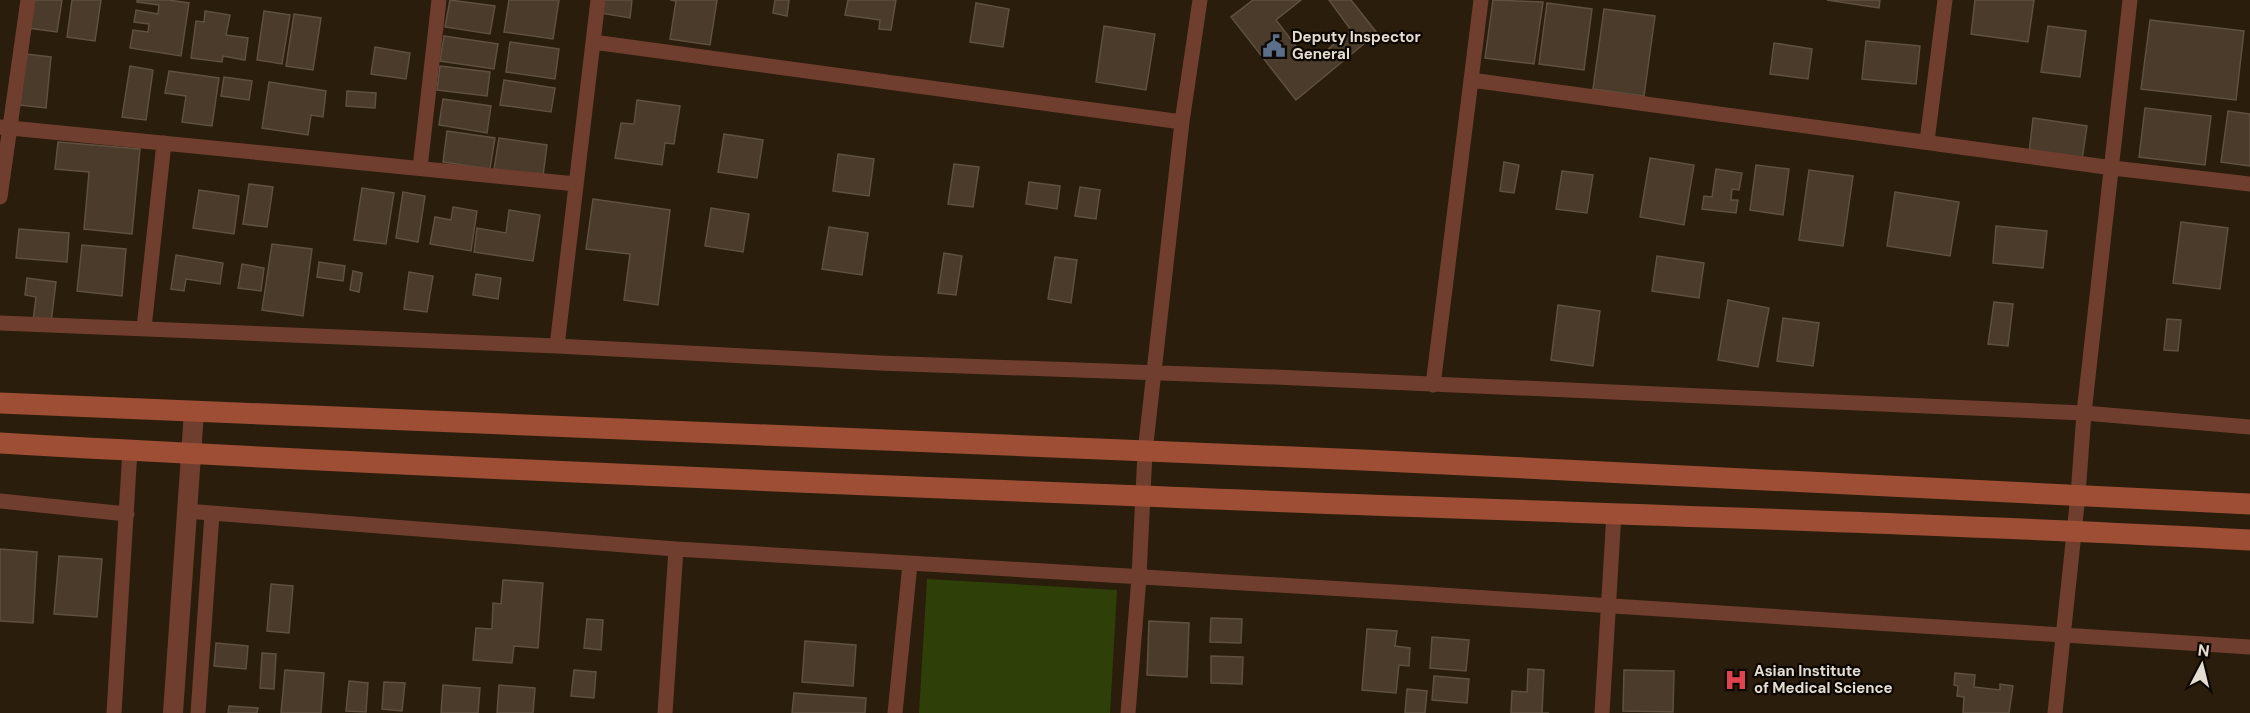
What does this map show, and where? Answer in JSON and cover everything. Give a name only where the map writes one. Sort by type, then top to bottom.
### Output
[{"type":"main road","points":[[0,403],[1363,460],[2250,504]]},
{"type":"main road","points":[[0,443],[191,454],[1144,497],[1614,513],[2250,540]]},
{"type":"street","points":[[0,197],[5,127],[28,0]]},
{"type":"street","points":[[420,168],[435,0]]},
{"type":"street","points":[[557,346],[598,0]]},
{"type":"street","points":[[1128,713],[1139,577],[1145,452],[1182,122],[1200,0]]},
{"type":"street","points":[[1433,385],[1481,0]]},
{"type":"street","points":[[1927,141],[1945,0]]},
{"type":"street","points":[[2055,713],[2065,634],[2084,413],[2130,0]]},
{"type":"street","points":[[593,42],[1182,122]]},
{"type":"street","points":[[1471,80],[2113,168],[2250,184]]},
{"type":"street","points":[[5,127],[576,184]]},
{"type":"street","points":[[144,328],[164,143]]},
{"type":"street","points":[[0,323],[557,346],[879,363],[2084,413],[2250,427]]},
{"type":"street","points":[[173,713],[194,411]]},
{"type":"street","points":[[114,713],[130,450]]},
{"type":"street","points":[[0,501],[127,514]]},
{"type":"street","points":[[186,512],[676,549],[2250,647]]},
{"type":"street","points":[[1602,713],[1614,513]]},
{"type":"street","points":[[198,713],[212,514]]},
{"type":"street","points":[[665,713],[676,549]]},
{"type":"street","points":[[895,713],[910,564]]},
{"type":"green space","points":[[927,579],[1117,590],[1110,713],[919,713]]},
{"type":"building","points":[[33,0],[62,0],[57,32],[28,28]]},
{"type":"building","points":[[72,0],[101,0],[95,41],[67,37]]},
{"type":"building","points":[[137,0],[169,0],[189,3],[181,56],[130,48],[133,30],[148,32],[149,24],[134,22],[136,10],[158,14],[159,5],[137,2]]},
{"type":"building","points":[[450,0],[495,6],[490,34],[445,27]]},
{"type":"building","points":[[509,0],[559,0],[553,39],[504,32]]},
{"type":"building","points":[[602,0],[632,0],[630,18],[600,13]]},
{"type":"building","points":[[670,0],[717,0],[710,45],[670,39],[676,1]]},
{"type":"building","points":[[775,0],[789,0],[787,16],[773,13]]},
{"type":"building","points":[[848,0],[896,0],[891,30],[879,29],[880,20],[845,15]]},
{"type":"building","name":"Deputy Inspector General","points":[[1253,0],[1301,0],[1276,20],[1305,58],[1316,59],[1351,30],[1329,0],[1351,0],[1377,33],[1296,100],[1231,17]]},
{"type":"building","points":[[1493,0],[1543,2],[1534,64],[1485,58]]},
{"type":"building","points":[[1827,0],[1880,0],[1879,8]]},
{"type":"building","points":[[1975,0],[2034,0],[2028,42],[1971,34]]},
{"type":"building","points":[[976,3],[1009,9],[1003,47],[970,42]]},
{"type":"building","points":[[1547,3],[1592,9],[1584,70],[1539,64]]},
{"type":"building","points":[[1604,9],[1655,16],[1644,96],[1593,89]]},
{"type":"building","points":[[205,11],[230,15],[226,35],[248,38],[245,60],[223,56],[222,62],[191,58],[196,21],[204,22]]},
{"type":"building","points":[[264,11],[290,15],[282,64],[257,60]]},
{"type":"building","points":[[294,14],[321,18],[313,70],[286,66]]},
{"type":"building","points":[[2150,20],[2244,31],[2236,100],[2141,89]]},
{"type":"building","points":[[1104,26],[1155,34],[1146,90],[1096,82]]},
{"type":"building","points":[[2048,26],[2086,31],[2080,77],[2041,72]]},
{"type":"building","points":[[444,36],[498,44],[494,69],[440,61]]},
{"type":"building","points":[[1866,41],[1920,46],[1916,84],[1862,79]]},
{"type":"building","points":[[510,42],[559,49],[555,79],[506,72]]},
{"type":"building","points":[[1774,43],[1812,49],[1808,79],[1770,74]]},
{"type":"building","points":[[375,47],[410,53],[406,79],[371,74]]},
{"type":"building","points":[[26,54],[51,57],[46,108],[20,105]]},
{"type":"building","points":[[130,66],[153,70],[146,120],[122,117]]},
{"type":"building","points":[[440,66],[490,72],[487,96],[437,90]]},
{"type":"building","points":[[169,71],[219,78],[212,126],[182,122],[186,96],[165,93]]},
{"type":"building","points":[[224,77],[252,81],[249,100],[221,96]]},
{"type":"building","points":[[504,80],[555,88],[551,112],[500,105]]},
{"type":"building","points":[[269,82],[326,91],[323,117],[311,115],[308,135],[262,128]]},
{"type":"building","points":[[347,91],[376,93],[375,108],[346,106]]},
{"type":"building","points":[[443,99],[491,106],[487,133],[439,125]]},
{"type":"building","points":[[637,100],[680,106],[674,144],[665,143],[662,165],[615,158],[621,123],[634,124]]},
{"type":"building","points":[[2145,108],[2211,116],[2205,165],[2139,157]]},
{"type":"building","points":[[2228,111],[2250,114],[2250,166],[2221,162]]},
{"type":"building","points":[[2033,118],[2087,126],[2082,160],[2029,153]]},
{"type":"building","points":[[447,131],[495,138],[490,169],[443,162]]},
{"type":"building","points":[[724,134],[763,140],[757,178],[718,172]]},
{"type":"building","points":[[499,138],[547,145],[543,176],[494,169]]},
{"type":"building","points":[[58,142],[140,149],[132,234],[84,229],[89,172],[55,169]]},
{"type":"building","points":[[838,154],[874,159],[869,196],[833,191]]},
{"type":"building","points":[[1650,158],[1694,165],[1684,225],[1640,217]]},
{"type":"building","points":[[1504,162],[1519,165],[1514,193],[1500,191]]},
{"type":"building","points":[[954,164],[979,167],[973,207],[948,204]]},
{"type":"building","points":[[1756,165],[1789,169],[1783,215],[1750,210]]},
{"type":"building","points":[[1716,169],[1742,173],[1739,190],[1732,189],[1731,200],[1738,200],[1736,213],[1702,209],[1704,196],[1712,197]]},
{"type":"building","points":[[1809,170],[1853,176],[1843,246],[1799,240]]},
{"type":"building","points":[[1562,171],[1593,175],[1587,213],[1556,209]]},
{"type":"building","points":[[1029,182],[1060,186],[1057,209],[1026,204]]},
{"type":"building","points":[[249,184],[273,187],[267,227],[243,224]]},
{"type":"building","points":[[1080,187],[1100,190],[1096,219],[1075,216]]},
{"type":"building","points":[[362,188],[394,193],[386,244],[354,240]]},
{"type":"building","points":[[199,190],[239,196],[234,234],[193,228]]},
{"type":"building","points":[[403,192],[425,196],[418,242],[396,238]]},
{"type":"building","points":[[1895,192],[1959,202],[1950,256],[1887,246]]},
{"type":"building","points":[[593,199],[670,210],[658,305],[624,300],[630,254],[586,249]]},
{"type":"building","points":[[453,207],[477,211],[471,251],[430,244],[435,217],[451,220]]},
{"type":"building","points":[[711,208],[749,214],[743,252],[705,246]]},
{"type":"building","points":[[509,210],[540,215],[533,261],[474,252],[477,228],[506,233]]},
{"type":"building","points":[[2181,222],[2228,228],[2220,289],[2173,283]]},
{"type":"building","points":[[1996,226],[2047,231],[2043,268],[1993,263]]},
{"type":"building","points":[[829,227],[868,233],[862,275],[822,269]]},
{"type":"building","points":[[19,229],[69,233],[67,262],[16,258]]},
{"type":"building","points":[[272,244],[312,249],[303,316],[262,310]]},
{"type":"building","points":[[82,245],[126,249],[122,296],[77,291]]},
{"type":"building","points":[[944,253],[962,256],[956,295],[938,293]]},
{"type":"building","points":[[176,255],[223,263],[220,284],[186,279],[184,291],[171,289]]},
{"type":"building","points":[[1657,256],[1704,263],[1699,298],[1652,291]]},
{"type":"building","points":[[1055,257],[1077,260],[1071,303],[1048,299]]},
{"type":"building","points":[[319,262],[345,266],[343,281],[317,277]]},
{"type":"building","points":[[242,264],[264,268],[261,291],[238,288]]},
{"type":"building","points":[[353,271],[362,273],[359,292],[350,290]]},
{"type":"building","points":[[409,272],[433,276],[427,312],[404,309]]},
{"type":"building","points":[[476,274],[501,278],[498,299],[473,295]]},
{"type":"building","points":[[27,278],[56,282],[51,323],[33,321],[36,297],[25,295]]},
{"type":"building","points":[[1728,300],[1769,308],[1758,367],[1718,360]]},
{"type":"building","points":[[1994,302],[2013,304],[2008,346],[1988,344]]},
{"type":"building","points":[[1558,305],[1600,311],[1593,366],[1551,360]]},
{"type":"building","points":[[1783,318],[1819,323],[1813,366],[1777,361]]},
{"type":"building","points":[[2167,319],[2181,320],[2178,351],[2164,350]]},
{"type":"building","points":[[0,549],[37,552],[33,623],[0,621]]},
{"type":"building","points":[[59,556],[102,559],[97,617],[54,614]]},
{"type":"building","points":[[503,580],[543,583],[538,648],[514,646],[512,663],[473,660],[476,628],[492,629],[493,603],[501,604]]},
{"type":"building","points":[[271,584],[293,586],[289,633],[267,631]]},
{"type":"building","points":[[1211,618],[1242,619],[1241,643],[1210,642]]},
{"type":"building","points":[[587,619],[603,620],[601,650],[584,648]]},
{"type":"building","points":[[1149,621],[1189,623],[1187,677],[1147,675]]},
{"type":"building","points":[[1367,629],[1397,631],[1395,646],[1410,648],[1409,666],[1399,665],[1396,693],[1362,690]]},
{"type":"building","points":[[1432,637],[1469,640],[1466,671],[1430,668]]},
{"type":"building","points":[[805,641],[856,645],[853,686],[802,682]]},
{"type":"building","points":[[216,643],[248,646],[246,669],[214,666]]},
{"type":"building","points":[[262,653],[276,654],[274,689],[260,688]]},
{"type":"building","points":[[1211,656],[1243,657],[1242,684],[1211,683]]},
{"type":"building","points":[[1528,669],[1544,670],[1542,713],[1511,713],[1512,691],[1527,692]]},
{"type":"building","points":[[285,670],[324,673],[321,713],[281,713]]},
{"type":"building","points":[[574,670],[596,672],[594,698],[571,696]]},
{"type":"building","points":[[1624,670],[1674,671],[1673,712],[1623,711]]},
{"type":"building","points":[[1955,673],[1975,675],[1974,687],[2000,690],[2000,684],[2013,686],[2009,713],[1963,713],[1964,697],[1957,696],[1958,686],[1954,685]]},
{"type":"building","points":[[1434,676],[1469,679],[1467,703],[1432,700]]},
{"type":"building","points":[[349,681],[368,683],[366,712],[346,711]]},
{"type":"building","points":[[384,682],[405,683],[402,711],[382,709]]},
{"type":"building","points":[[443,685],[480,688],[478,713],[441,713]]},
{"type":"building","points":[[499,685],[535,688],[533,713],[497,713]]},
{"type":"building","points":[[1407,689],[1427,691],[1425,713],[1405,713]]},
{"type":"building","points":[[794,693],[866,698],[865,713],[792,713]]},
{"type":"building","points":[[229,706],[258,708],[257,713],[228,713]]},
{"type":"place","name":"Deputy Inspector General","points":[[1274,46]]},
{"type":"place","name":"Asian Institute of Medical Science","points":[[1736,680]]}]
